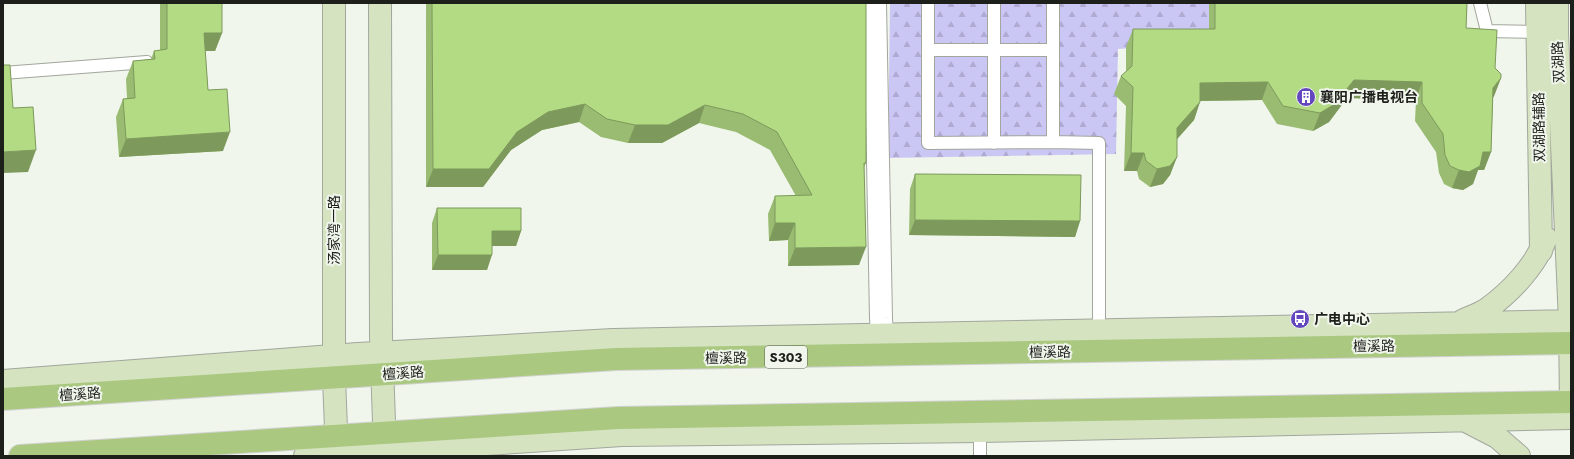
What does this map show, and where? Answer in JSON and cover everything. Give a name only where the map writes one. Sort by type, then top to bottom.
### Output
[{"type":"main road","name":"檀溪路","points":[[3,399],[883,344],[1571,343]]},
{"type":"main road","points":[[20,456],[385,446],[618,418],[980,421],[1571,402]]},
{"type":"street","name":"汤家湾一路","points":[[334,3],[334,378],[337,448]]},
{"type":"street","points":[[380,3],[381,336],[384,375],[385,446]]},
{"type":"street","points":[[875,3],[883,344]]},
{"type":"street","name":"双湖路辅路","points":[[1537,3],[1547,32],[1542,251]]},
{"type":"street","name":"双湖路","points":[[1557,3],[1547,32],[1564,190],[1571,343],[1571,409]]},
{"type":"street","points":[[1458,323],[1487,309],[1520,281],[1542,251],[1564,190]]},
{"type":"street","points":[[3,381],[383,352],[613,340],[883,344],[1099,330],[1570,321]]},
{"type":"street","points":[[980,421],[1465,420],[1571,418]]},
{"type":"street","points":[[1465,420],[1497,437],[1519,456]]},
{"type":"street","points":[[306,456],[337,448]]},
{"type":"lane","points":[[928,3],[928,143],[1099,143],[1099,330]]},
{"type":"lane","points":[[994,3],[994,143]]},
{"type":"lane","points":[[1052,142],[1053,3]]},
{"type":"lane","points":[[1480,3],[1487,31],[1547,32]]},
{"type":"lane","points":[[928,50],[1053,50]]},
{"type":"lane","points":[[3,74],[152,62]]},
{"type":"lane","points":[[980,421],[980,456]]},
{"type":"green space","points":[[890,3],[1218,3],[1217,42],[1118,49],[1116,154],[888,158]]},
{"type":"building","points":[[167,3],[222,3],[222,33],[204,33],[208,90],[227,89],[230,132],[126,139],[123,99],[135,98],[133,61],[155,59],[154,51],[167,49]]},
{"type":"building","points":[[432,3],[866,3],[866,163],[864,163],[866,247],[795,248],[795,223],[775,223],[775,196],[812,195],[777,132],[743,114],[705,105],[668,125],[635,125],[607,119],[585,104],[548,112],[517,132],[489,169],[433,169]]},
{"type":"building","name":"襄阳广播电视台","points":[[1215,3],[1467,3],[1466,28],[1497,30],[1495,68],[1501,74],[1501,78],[1493,88],[1491,152],[1483,152],[1480,166],[1469,172],[1450,166],[1445,155],[1443,134],[1422,103],[1422,82],[1354,80],[1335,104],[1320,113],[1283,106],[1268,82],[1200,83],[1200,102],[1177,128],[1177,157],[1170,166],[1157,169],[1146,161],[1144,153],[1131,153],[1133,87],[1121,76],[1132,66],[1133,29],[1215,29]]},
{"type":"building","points":[[3,65],[10,65],[13,108],[33,107],[36,150],[3,152]]},
{"type":"building","points":[[915,174],[1081,175],[1080,221],[915,220]]},
{"type":"building","points":[[437,208],[521,208],[521,231],[492,231],[492,255],[438,255]]},
{"type":"place","name":"襄阳广播电视台","points":[[1306,97]]},
{"type":"place","name":"广电中心","points":[[1300,319]]}]
